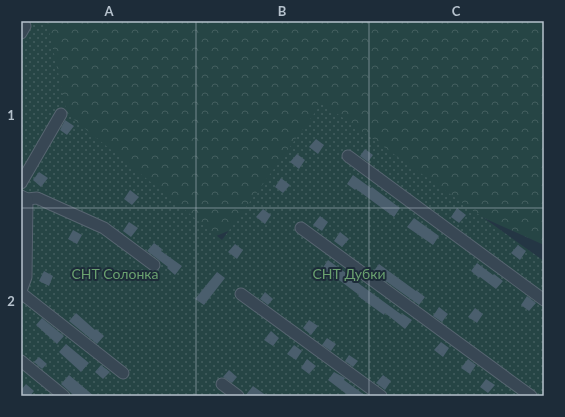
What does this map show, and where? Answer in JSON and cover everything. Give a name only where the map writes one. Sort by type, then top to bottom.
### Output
[{"type":"street","points":[[21,183],[61,114]]},
{"type":"street","points":[[348,156],[544,300]]},
{"type":"street","points":[[123,373],[21,292],[26,277],[24,197],[37,198],[104,228],[154,265]]},
{"type":"street","points":[[300,228],[531,396]]},
{"type":"street","points":[[241,294],[380,396]]},
{"type":"street","points":[[21,361],[64,396]]},
{"type":"street","points":[[222,384],[238,396]]},
{"type":"green space","name":"СНТ Солонка","points":[[21,21],[544,21],[544,245],[378,170],[216,236],[21,396]]},
{"type":"green space","name":"СНТ Дубки","points":[[21,21],[47,21],[67,114],[222,240],[322,103],[544,261],[544,396],[21,396]]},
{"type":"building","points":[[65,120],[74,126],[67,135],[60,130]]},
{"type":"building","points":[[316,139],[324,145],[318,154],[309,147]]},
{"type":"building","points":[[365,149],[373,155],[368,162],[360,156]]},
{"type":"building","points":[[297,154],[305,160],[299,169],[290,162]]},
{"type":"building","points":[[39,172],[48,178],[41,187],[33,180]]},
{"type":"building","points":[[353,175],[400,208],[394,217],[347,184]]},
{"type":"building","points":[[281,178],[290,185],[283,193],[275,187]]},
{"type":"building","points":[[130,190],[139,197],[132,205],[124,199]]},
{"type":"building","points":[[457,208],[466,215],[459,223],[451,217]]},
{"type":"building","points":[[263,209],[271,215],[265,224],[256,217]]},
{"type":"building","points":[[320,216],[328,222],[322,231],[313,225]]},
{"type":"building","points":[[414,218],[439,236],[433,245],[407,227]]},
{"type":"building","points":[[129,222],[138,228],[131,237],[123,231]]},
{"type":"building","points":[[73,230],[82,235],[77,244],[68,239]]},
{"type":"building","points":[[340,232],[349,239],[342,247],[334,241]]},
{"type":"building","points":[[154,243],[162,249],[161,251],[182,266],[175,275],[167,268],[168,267],[147,251]]},
{"type":"building","points":[[235,244],[243,250],[237,259],[228,252]]},
{"type":"building","points":[[518,245],[526,251],[520,260],[511,253]]},
{"type":"building","points":[[328,260],[346,273],[347,272],[355,278],[354,280],[402,315],[403,314],[412,320],[405,329],[385,313],[384,315],[331,274],[330,275],[322,269]]},
{"type":"building","points":[[477,263],[503,281],[496,289],[471,271]]},
{"type":"building","points":[[379,264],[425,297],[419,305],[373,272]]},
{"type":"building","points":[[44,271],[53,276],[49,286],[39,281]]},
{"type":"building","points":[[217,272],[225,278],[204,305],[195,299]]},
{"type":"building","points":[[265,292],[273,299],[268,305],[260,299]]},
{"type":"building","points":[[527,296],[536,303],[529,311],[521,305]]},
{"type":"building","points":[[439,307],[448,314],[442,322],[433,316]]},
{"type":"building","points":[[475,308],[483,314],[477,323],[468,317]]},
{"type":"building","points":[[76,313],[104,336],[97,344],[69,321]]},
{"type":"building","points":[[42,318],[64,336],[57,344],[36,325]]},
{"type":"building","points":[[309,320],[318,326],[311,335],[303,328]]},
{"type":"building","points":[[271,331],[279,338],[273,346],[264,340]]},
{"type":"building","points":[[327,338],[336,344],[331,351],[322,345]]},
{"type":"building","points":[[441,342],[449,348],[443,357],[434,350]]},
{"type":"building","points":[[66,344],[89,363],[81,372],[59,352]]},
{"type":"building","points":[[294,345],[302,351],[296,360],[287,354]]},
{"type":"building","points":[[349,355],[358,361],[353,367],[345,361]]},
{"type":"building","points":[[39,357],[47,364],[42,369],[34,362]]},
{"type":"building","points":[[307,359],[316,366],[309,374],[301,368]]},
{"type":"building","points":[[468,359],[476,365],[470,374],[461,368]]},
{"type":"building","points":[[101,365],[110,372],[103,379],[95,372]]},
{"type":"building","points":[[229,370],[237,377],[232,383],[223,377]]},
{"type":"building","points":[[334,372],[345,378],[344,380],[366,396],[349,396],[328,380]]},
{"type":"building","points":[[69,375],[94,396],[74,396],[61,384]]},
{"type":"building","points":[[383,375],[391,381],[385,390],[376,383]]},
{"type":"building","points":[[486,379],[495,385],[488,393],[480,387]]},
{"type":"building","points":[[26,384],[34,391],[30,396],[24,396],[21,394],[21,390]]},
{"type":"building","points":[[253,386],[267,396],[245,396]]}]
